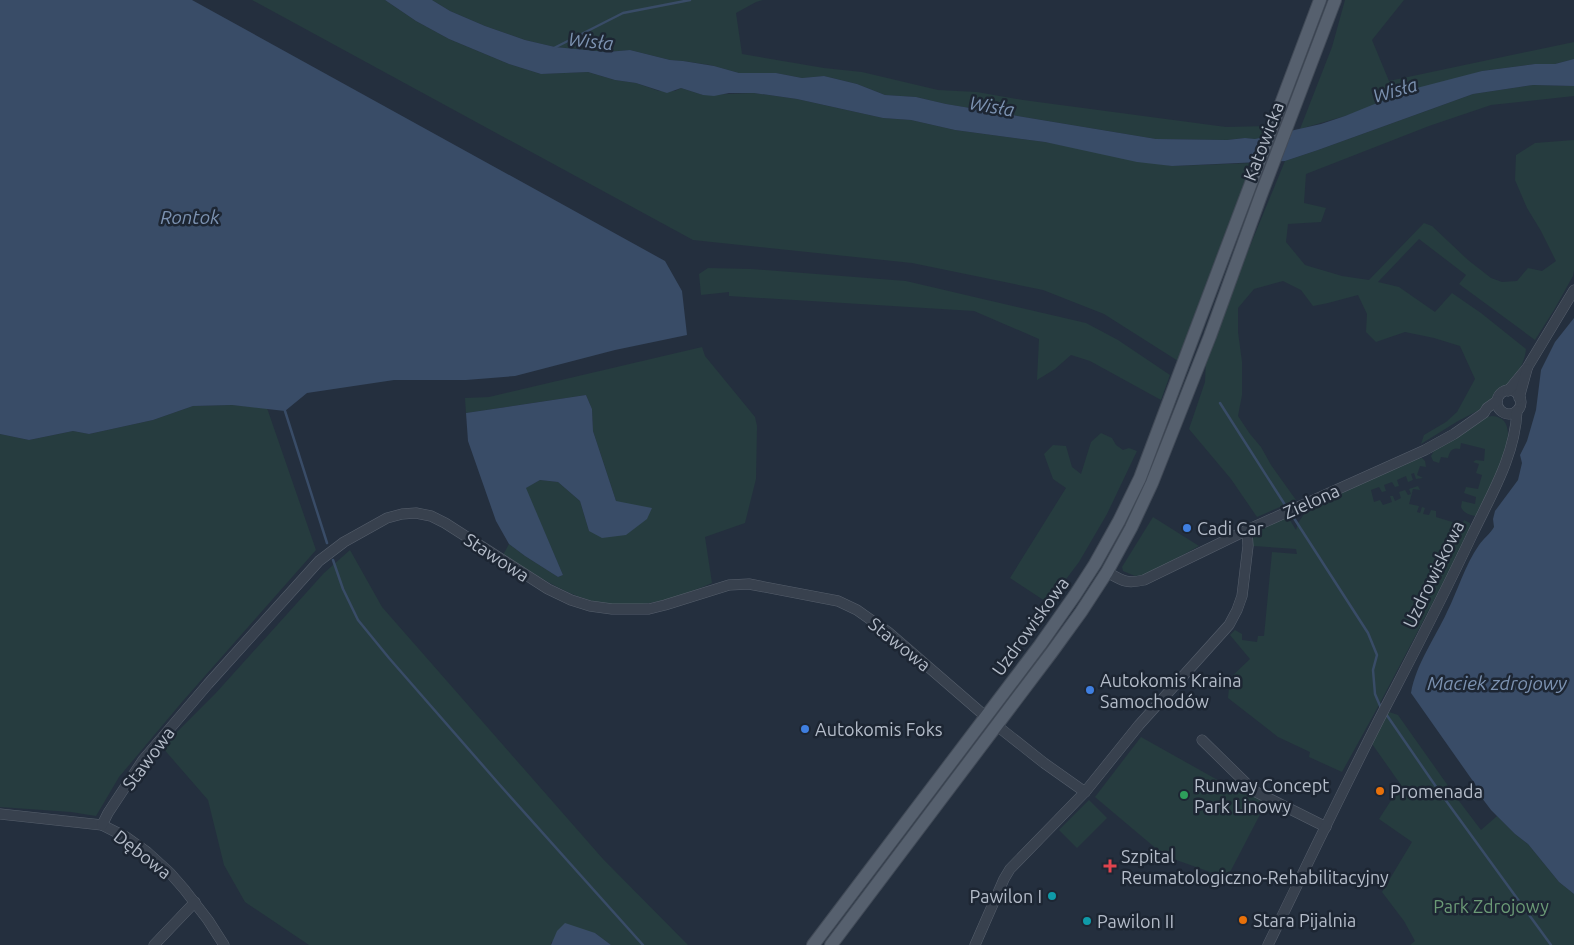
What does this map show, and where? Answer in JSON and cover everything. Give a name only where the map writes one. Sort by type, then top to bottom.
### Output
[{"type":"main road","name":"Katowicka","points":[[1225,295],[1293,73],[1320,0]]},
{"type":"main road","name":"Katowicka","points":[[1212,290],[1308,72],[1335,0]]},
{"type":"main road","name":"Uzdrowiskowa","points":[[813,945],[1075,596],[1112,536],[1140,478],[1212,290]]},
{"type":"main road","name":"Uzdrowiskowa","points":[[831,945],[1066,633],[1107,572],[1131,528],[1162,459],[1225,295]]},
{"type":"main road","points":[[986,716],[988,724],[986,740]]},
{"type":"street","points":[[1527,368],[1519,398],[1520,406],[1508,412],[1498,408],[1497,401],[1500,394],[1508,391],[1527,368],[1574,290]]},
{"type":"street","points":[[1508,391],[1514,392],[1519,398]]},
{"type":"street","name":"Zielona","points":[[1107,572],[1120,580],[1131,583],[1144,580],[1247,530],[1436,445],[1484,413],[1487,408],[1497,401]]},
{"type":"street","name":"Zielona","points":[[1484,413],[1508,412]]},
{"type":"street","name":"Uzdrowiskowa","points":[[1268,945],[1501,477],[1509,455],[1514,431],[1508,412]]},
{"type":"street","name":"Stawowa","points":[[102,825],[143,760],[318,561],[368,527],[387,518],[416,512],[431,516],[445,523],[548,589],[571,600],[590,606],[612,609],[649,609],[729,585],[749,584],[838,601],[857,610],[888,632],[986,716]]},
{"type":"street","points":[[975,945],[1004,878],[1010,870],[1085,792],[1139,726],[1231,622],[1240,604],[1244,587],[1248,546],[1247,530]]},
{"type":"street","points":[[996,725],[1085,792]]},
{"type":"street","points":[[1202,740],[1254,791],[1326,827]]},
{"type":"street","name":"Dębowa","points":[[0,814],[102,825],[126,837],[147,852],[170,873],[195,902],[224,945]]},
{"type":"street","points":[[154,945],[195,902]]},
{"type":"green space","points":[[252,0],[385,0],[416,21],[449,39],[509,64],[541,74],[588,72],[615,80],[636,83],[659,91],[675,91],[681,88],[703,95],[754,93],[797,99],[883,118],[911,120],[955,130],[1045,142],[1172,166],[1253,163],[1178,361],[1104,314],[1043,290],[912,263],[693,240]]},
{"type":"green space","points":[[432,0],[763,0],[736,13],[742,54],[824,68],[862,72],[938,90],[977,92],[1023,100],[1226,127],[1269,126],[1264,137],[1255,139],[1156,139],[946,104],[916,97],[885,95],[857,84],[824,76],[802,78],[776,73],[739,73],[710,65],[670,60],[630,50],[607,52],[555,47],[525,40],[485,26],[450,11]]},
{"type":"green space","points":[[1345,0],[1404,0],[1372,40],[1389,81],[1574,42],[1574,59],[1555,64],[1535,64],[1482,71],[1300,129],[1332,47]]},
{"type":"green space","points":[[1533,85],[1574,86],[1574,96],[1491,105],[1429,126],[1306,174],[1304,203],[1326,208],[1321,222],[1288,224],[1286,242],[1305,265],[1342,276],[1369,280],[1424,223],[1432,226],[1468,260],[1491,278],[1502,282],[1517,281],[1528,268],[1542,271],[1556,261],[1527,208],[1515,180],[1516,155],[1535,143],[1574,140],[1574,270],[1573,276],[1535,340],[1459,284],[1466,275],[1419,239],[1378,282],[1399,287],[1435,312],[1452,293],[1481,313],[1526,349],[1523,362],[1517,374],[1508,384],[1496,391],[1491,404],[1458,421],[1421,444],[1424,435],[1446,422],[1457,412],[1475,379],[1460,346],[1405,332],[1376,342],[1366,332],[1367,314],[1358,295],[1313,306],[1301,290],[1283,281],[1254,289],[1238,308],[1238,332],[1242,362],[1242,395],[1238,416],[1296,500],[1257,517],[1231,479],[1189,429],[1205,382],[1206,360],[1231,292],[1285,161],[1473,94]]},
{"type":"green space","points":[[708,268],[751,269],[906,281],[1086,323],[1118,340],[1170,375],[1161,400],[1090,361],[1071,355],[1055,369],[1037,380],[1039,339],[974,311],[729,296],[729,292],[701,295],[699,274]]},
{"type":"green space","points":[[702,347],[705,356],[755,417],[757,426],[756,479],[745,523],[705,537],[712,583],[682,595],[652,603],[636,605],[605,604],[566,591],[503,555],[509,544],[558,577],[563,575],[525,488],[540,480],[558,482],[580,501],[589,531],[616,501],[593,431],[592,409],[586,395],[466,413],[465,398],[489,397]]},
{"type":"green space","points":[[232,405],[267,408],[316,550],[182,702],[119,777],[96,816],[71,812],[0,807],[0,434],[29,440],[73,431],[89,434],[153,420],[193,406]]},
{"type":"green space","points":[[1492,416],[1503,420],[1508,430],[1507,444],[1496,477],[1477,516],[1465,512],[1461,507],[1462,501],[1475,504],[1476,497],[1464,493],[1466,487],[1478,489],[1482,475],[1476,473],[1479,464],[1473,462],[1476,460],[1484,461],[1485,449],[1461,443],[1460,449],[1452,450],[1448,458],[1441,457],[1439,463],[1433,461],[1431,456],[1434,451],[1487,417]]},
{"type":"green space","points":[[1101,433],[1112,438],[1116,445],[1123,450],[1129,448],[1137,451],[1107,514],[1079,562],[1048,603],[1010,578],[1066,488],[1053,479],[1044,454],[1053,445],[1066,446],[1072,467],[1081,474],[1091,442]]},
{"type":"green space","points":[[1422,458],[1425,461],[1426,467],[1420,466],[1417,475],[1423,478],[1416,479],[1414,473],[1411,474],[1413,480],[1408,482],[1406,476],[1397,480],[1399,486],[1395,487],[1392,482],[1384,485],[1386,491],[1382,492],[1379,487],[1371,490],[1374,502],[1380,500],[1383,505],[1392,502],[1390,496],[1393,496],[1395,501],[1401,498],[1399,492],[1405,490],[1408,495],[1411,494],[1409,489],[1418,486],[1420,490],[1413,489],[1409,504],[1419,506],[1417,512],[1420,513],[1422,507],[1425,508],[1423,514],[1429,515],[1431,510],[1436,511],[1436,517],[1462,525],[1464,520],[1470,523],[1471,530],[1342,772],[1309,757],[1310,752],[1278,737],[1228,698],[1230,678],[1250,659],[1230,635],[1235,630],[1242,634],[1242,640],[1257,642],[1258,636],[1264,636],[1272,552],[1297,554],[1296,549],[1253,546],[1253,536],[1257,531],[1288,517],[1296,530],[1304,514],[1341,493]]},
{"type":"green space","points":[[1153,517],[1199,546],[1146,575],[1135,576],[1123,571],[1122,567]]},
{"type":"green space","points":[[350,550],[382,607],[603,859],[688,945],[611,945],[595,933],[551,942],[551,945],[309,945],[245,902],[224,865],[208,800],[162,747],[215,694],[324,573]]},
{"type":"green space","name":"Park Zdrojowy","points":[[1389,712],[1398,715],[1481,830],[1497,816],[1528,844],[1559,882],[1574,894],[1574,945],[1410,945],[1415,941],[1404,921],[1382,892],[1412,842],[1379,819],[1401,785],[1370,741]]},
{"type":"green space","points":[[1141,737],[1223,783],[1233,784],[1267,801],[1227,878],[1165,856],[1095,797]]},
{"type":"green space","points":[[1089,800],[1107,818],[1077,848],[1059,830]]},
{"type":"water","name":"Rontok","points":[[0,0],[192,0],[665,261],[682,291],[687,335],[615,350],[515,376],[466,380],[394,380],[307,393],[285,411],[232,405],[193,406],[153,420],[89,434],[73,431],[29,440],[0,434]]},
{"type":"water","points":[[385,0],[432,0],[450,11],[485,26],[525,40],[555,47],[607,52],[630,50],[670,60],[714,66],[739,73],[776,73],[802,78],[824,76],[857,84],[885,95],[916,97],[946,104],[1156,139],[1255,139],[1321,124],[1409,90],[1482,71],[1535,64],[1555,64],[1574,59],[1574,86],[1533,85],[1473,94],[1285,161],[1172,166],[1137,162],[1045,142],[955,130],[911,120],[883,118],[797,99],[754,93],[703,95],[681,88],[667,93],[636,83],[615,80],[588,72],[541,74],[509,64],[449,39],[416,21]]},
{"type":"water","name":"Maciek zdrojowy","points":[[1574,318],[1574,894],[1559,882],[1528,844],[1491,810],[1411,693],[1421,661],[1447,612],[1470,561],[1479,545],[1494,527],[1495,511],[1518,480],[1522,463],[1520,455],[1527,441],[1536,410],[1541,370],[1555,342]]},
{"type":"water","points":[[586,395],[592,409],[593,431],[616,501],[652,508],[647,519],[626,535],[602,538],[589,531],[580,501],[558,482],[540,480],[526,488],[563,575],[558,577],[509,544],[496,521],[468,441],[466,413]]},
{"type":"water","points":[[565,923],[595,933],[611,945],[551,945],[557,931]]},
{"type":"waterway","name":"Wisła","points":[[554,48],[623,13],[690,0]]},
{"type":"waterway","points":[[1220,403],[1287,508]]},
{"type":"waterway","points":[[285,411],[327,543]]},
{"type":"waterway","points":[[1290,512],[1368,633],[1377,655],[1373,670],[1375,694],[1381,708]]},
{"type":"waterway","points":[[333,560],[343,589],[358,620],[499,784],[643,945]]},
{"type":"waterway","points":[[1386,714],[1439,791],[1551,945]]},
{"type":"place","name":"Cadi Car","points":[[1187,528]]},
{"type":"place","name":"Autokomis Kraina Samochodów","points":[[1090,690]]},
{"type":"place","name":"Autokomis Foks","points":[[805,729]]},
{"type":"place","name":"Promenada","points":[[1380,791]]},
{"type":"place","name":"Runway Concept Park Linowy","points":[[1184,795]]},
{"type":"place","name":"Szpital Reumatologiczno-Rehabilitacyjny","points":[[1110,866]]},
{"type":"place","name":"Pawilon I","points":[[1052,896]]},
{"type":"place","name":"Stara Pijalnia","points":[[1243,920]]},
{"type":"place","name":"Pawilon II","points":[[1087,921]]}]
